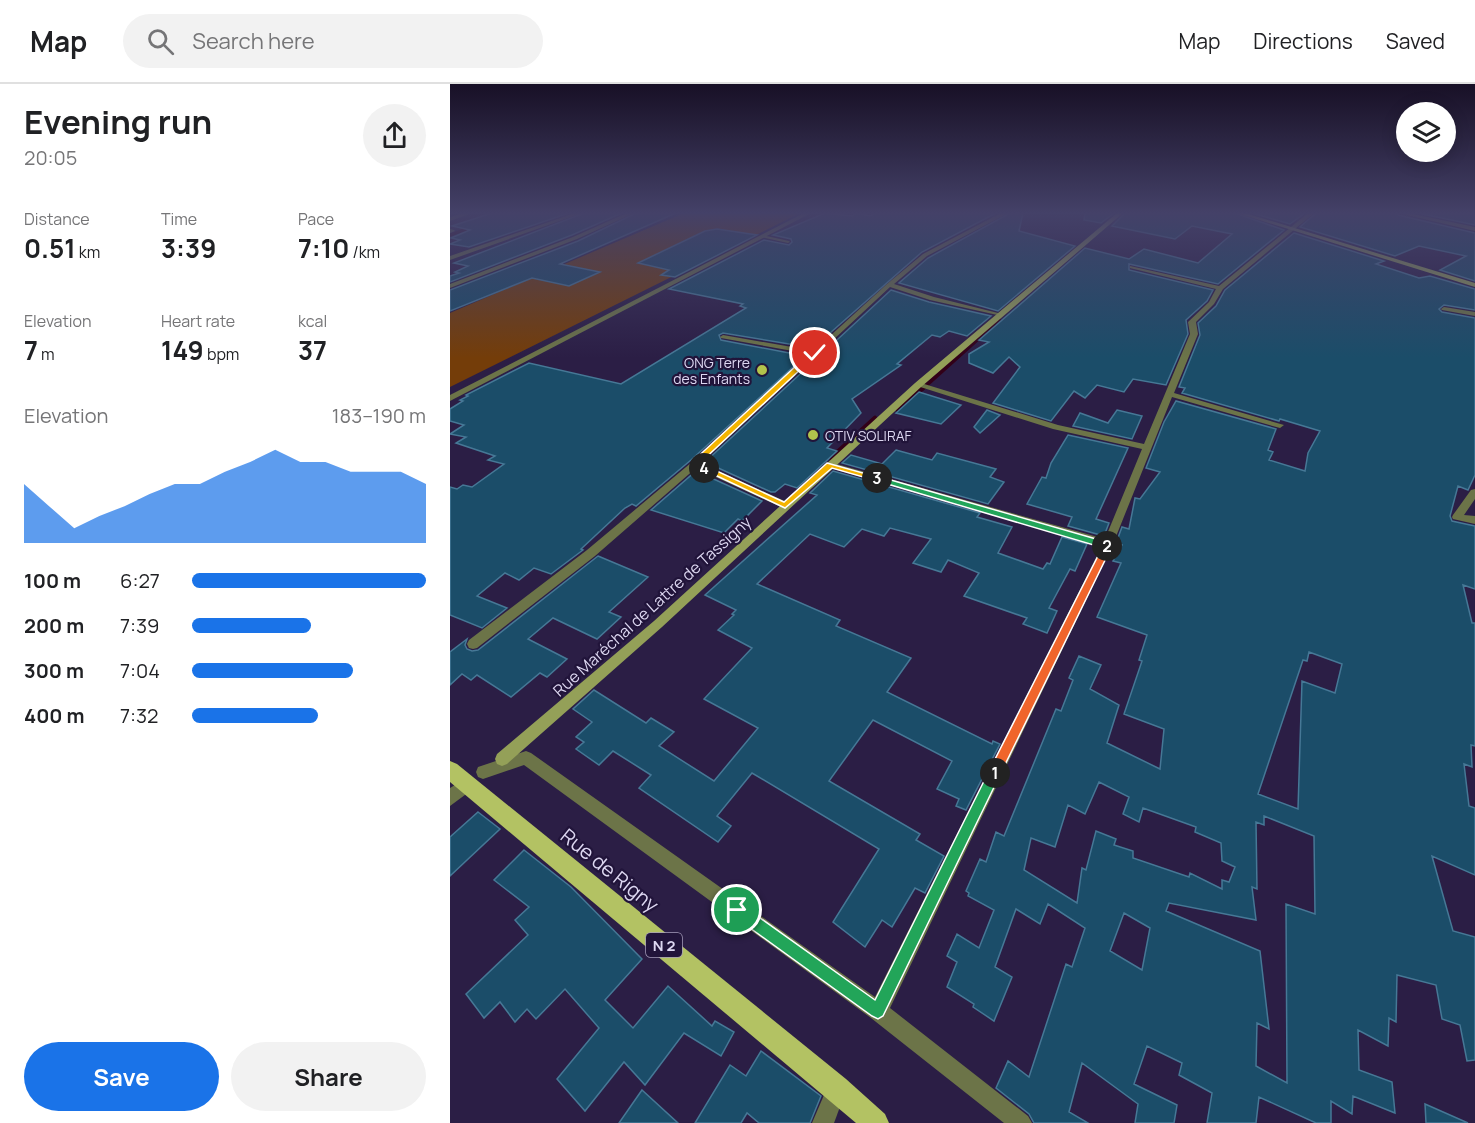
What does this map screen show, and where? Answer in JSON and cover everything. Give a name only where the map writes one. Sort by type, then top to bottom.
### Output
[{"type":"main road","name":"Rue de Rigny","points":[[450,771],[476,778],[876,1123]]},
{"type":"street","points":[[450,286],[514,261]]},
{"type":"street","points":[[450,398],[713,261]]},
{"type":"street","points":[[472,644],[591,552],[694,464],[917,261]]},
{"type":"street","name":"Rue Maréchal de Lattre de Tassigny","points":[[502,759],[658,624],[918,385],[1063,261]]},
{"type":"street","points":[[878,1011],[1108,544],[1194,334],[1191,322],[1212,303],[1220,288],[1251,261]]},
{"type":"street","points":[[1397,261],[1475,285]]},
{"type":"street","points":[[1132,267],[1220,288]]},
{"type":"street","points":[[889,285],[932,299],[1000,315]]},
{"type":"street","points":[[1444,309],[1475,314]]},
{"type":"street","points":[[918,385],[1056,427],[1146,447]]},
{"type":"street","points":[[1169,394],[1280,425]]},
{"type":"street","points":[[694,464],[785,506]]},
{"type":"street","points":[[830,465],[1108,544]]},
{"type":"street","points":[[1475,492],[1457,517],[1475,520]]},
{"type":"street","points":[[450,798],[476,778],[526,758],[878,1011],[1021,1123]]},
{"type":"street","points":[[822,1123],[837,1088]]},
{"type":"lane","points":[[723,337],[815,353]]},
{"type":"shaded area","points":[[571,261],[702,261],[450,387],[450,313]]},
{"type":"building","points":[[503,261],[450,282],[450,276],[468,266],[454,263]]},
{"type":"building","points":[[524,261],[566,261],[560,264],[600,272],[569,286],[532,278],[450,311],[450,290]]},
{"type":"building","points":[[705,261],[675,277],[661,275],[669,270],[638,263]]},
{"type":"building","points":[[722,261],[911,261],[813,348],[723,333],[719,335],[721,340],[805,356],[691,460],[636,506],[632,504],[625,508],[581,549],[583,550],[551,574],[534,568],[519,580],[505,573],[477,596],[507,608],[482,628],[450,615],[450,487],[457,489],[463,485],[472,487],[504,464],[488,460],[495,456],[456,443],[466,437],[450,434],[464,425],[450,421],[450,409],[463,401],[460,400],[468,396],[466,395],[529,363],[621,384],[746,308],[740,306],[743,304],[669,289]]},
{"type":"building","points":[[924,261],[1057,261],[998,311],[899,283]]},
{"type":"building","points":[[1069,261],[1246,261],[1218,284],[1129,264],[1129,270],[1213,290],[1207,301],[1186,320],[1188,334],[1166,385],[1133,379],[1124,392],[1097,385],[1085,398],[1074,391],[1051,421],[993,403],[1020,367],[1009,357],[993,373],[969,363],[969,354],[989,342],[979,340]]},
{"type":"building","points":[[1260,261],[1383,261],[1376,264],[1419,278],[1430,276],[1475,289],[1475,310],[1444,305],[1439,309],[1442,312],[1475,318],[1475,475],[1468,490],[1458,486],[1450,516],[1452,521],[1475,526],[1475,589],[1463,585],[1472,623],[1475,623],[1475,746],[1471,745],[1472,767],[1464,764],[1469,806],[1475,808],[1475,875],[1432,856],[1453,931],[1475,937],[1475,1060],[1467,1061],[1460,1025],[1442,1019],[1436,985],[1397,975],[1396,1022],[1389,1018],[1388,1046],[1358,1030],[1359,1070],[1392,1082],[1395,1113],[1353,1096],[1352,1114],[1331,1101],[1331,1123],[1316,1123],[1259,1097],[1256,1123],[1207,1123],[1212,1093],[1179,1075],[1182,1063],[1147,1046],[1134,1084],[1177,1105],[1174,1123],[1135,1123],[1138,1104],[1082,1063],[1069,1112],[1088,1123],[1034,1123],[1029,1114],[996,1088],[1008,1061],[1029,1077],[1066,964],[1072,967],[1085,928],[1048,904],[1040,924],[1016,909],[995,967],[1012,977],[994,1021],[973,1007],[974,1004],[947,987],[957,962],[947,956],[957,934],[979,948],[994,910],[968,896],[969,893],[966,891],[980,859],[986,862],[996,832],[1004,836],[1056,709],[1061,711],[1073,680],[1069,678],[1079,656],[1101,665],[1090,689],[1119,705],[1107,743],[1160,769],[1164,729],[1124,714],[1142,661],[1139,660],[1147,635],[1097,617],[1121,563],[1113,561],[1122,545],[1116,543],[1122,527],[1129,529],[1135,498],[1140,499],[1160,472],[1146,468],[1164,422],[1176,401],[1276,429],[1268,450],[1273,452],[1269,460],[1305,471],[1308,453],[1320,431],[1182,393],[1185,388],[1179,387],[1200,335],[1198,323],[1216,306],[1225,290]],"holes":[[[1309,652],[1342,664],[1335,693],[1302,681],[1298,809],[1258,794],[1303,660],[1307,661]],[[1099,782],[1129,797],[1123,814],[1139,822],[1143,808],[1196,827],[1195,832],[1221,843],[1222,861],[1235,867],[1229,882],[1222,880],[1222,889],[1190,873],[1189,877],[1133,858],[1133,851],[1114,845],[1116,839],[1096,831],[1086,870],[1082,868],[1077,903],[1024,870],[1031,838],[1055,847],[1068,805],[1085,814]],[[1264,816],[1314,836],[1315,914],[1286,904],[1287,1083],[1256,1066],[1257,1023],[1269,1029],[1260,951],[1166,911],[1169,903],[1256,920],[1252,887],[1257,889],[1256,822],[1264,825]],[[1124,913],[1150,928],[1142,970],[1110,951]]]},
{"type":"building","points":[[1456,261],[1475,261],[1475,281],[1440,270]]},
{"type":"building","points":[[891,290],[929,302],[991,316],[967,336],[949,331],[940,337],[932,335],[897,364],[901,365],[852,399],[861,413],[827,448],[837,451],[797,488],[785,484],[775,492],[771,492],[705,462]]},
{"type":"building","points":[[919,392],[961,405],[941,424],[896,413]]},
{"type":"building","points":[[987,410],[1000,415],[980,433],[974,427]]},
{"type":"building","points":[[1117,410],[1142,416],[1132,439],[1073,426],[1080,413],[1108,423]]},
{"type":"building","points":[[1068,435],[1128,448],[1096,519],[1109,523],[1104,536],[1068,526],[1072,517],[1027,504],[1042,477],[1046,478],[1051,463]]},
{"type":"building","points":[[896,450],[932,460],[937,453],[996,469],[990,477],[1004,482],[988,504],[842,463],[851,455],[882,464]]},
{"type":"building","points":[[696,471],[762,501],[742,521],[738,519],[724,533],[651,510]]},
{"type":"building","points":[[833,471],[980,513],[977,517],[1012,527],[998,553],[1043,569],[1047,563],[1050,564],[1062,537],[1087,544],[1075,571],[1070,569],[1049,608],[1057,611],[1047,633],[1023,624],[1027,618],[964,596],[979,573],[948,560],[941,572],[913,563],[931,539],[890,528],[884,536],[862,529],[844,547],[810,534],[757,584],[840,620],[836,626],[911,658],[887,692],[992,744],[993,741],[1000,744],[966,810],[956,806],[959,799],[937,789],[952,761],[873,720],[829,781],[920,834],[916,840],[944,856],[925,893],[915,888],[892,927],[882,920],[865,947],[833,922],[879,849],[752,773],[717,816],[731,826],[718,842],[639,788],[651,775],[613,751],[599,765],[576,749],[584,742],[576,737],[592,722],[573,709],[594,690],[646,723],[651,718],[674,732],[659,746],[714,781],[758,728],[704,699],[752,648],[718,630],[734,615],[732,614],[736,610],[705,595],[817,495],[810,493]]},
{"type":"building","points":[[598,556],[648,577],[609,612],[621,617],[597,639],[553,618],[528,639],[567,659],[547,677],[540,673],[511,697],[477,675],[471,680],[462,674],[450,685],[450,652],[467,639],[465,645],[467,649],[478,650]]},
{"type":"building","points":[[478,812],[500,829],[450,876],[450,837]]},
{"type":"building","points":[[524,850],[571,887],[642,959],[605,1000],[633,1028],[668,986],[712,1026],[715,1021],[734,1032],[721,1056],[684,1033],[645,1085],[624,1062],[585,1111],[557,1079],[599,1028],[565,989],[536,1019],[527,1009],[515,1022],[500,1002],[484,1018],[466,994],[528,935],[515,920],[529,907],[494,880]]},
{"type":"building","points":[[761,1051],[821,1096],[810,1123],[759,1123],[747,1113],[741,1123],[695,1123],[730,1065],[746,1076]]},
{"type":"building","points":[[642,1090],[678,1123],[619,1123]]},
{"type":"building","points":[[1425,1104],[1468,1123],[1426,1123]]},
{"type":"waterway","points":[[922,389],[999,320]]},
{"type":"waterway","points":[[898,410],[924,387]]},
{"type":"waterway","points":[[831,458],[875,418]]},
{"type":"place","name":"ONG Terre des Enfants","points":[[762,370]]},
{"type":"place","name":"OTIV SOLIRAF","points":[[813,435]]},
{"type":"route","points":[[737,910],[878,1011],[1108,544],[830,465],[785,506],[694,464],[815,353]]}]
